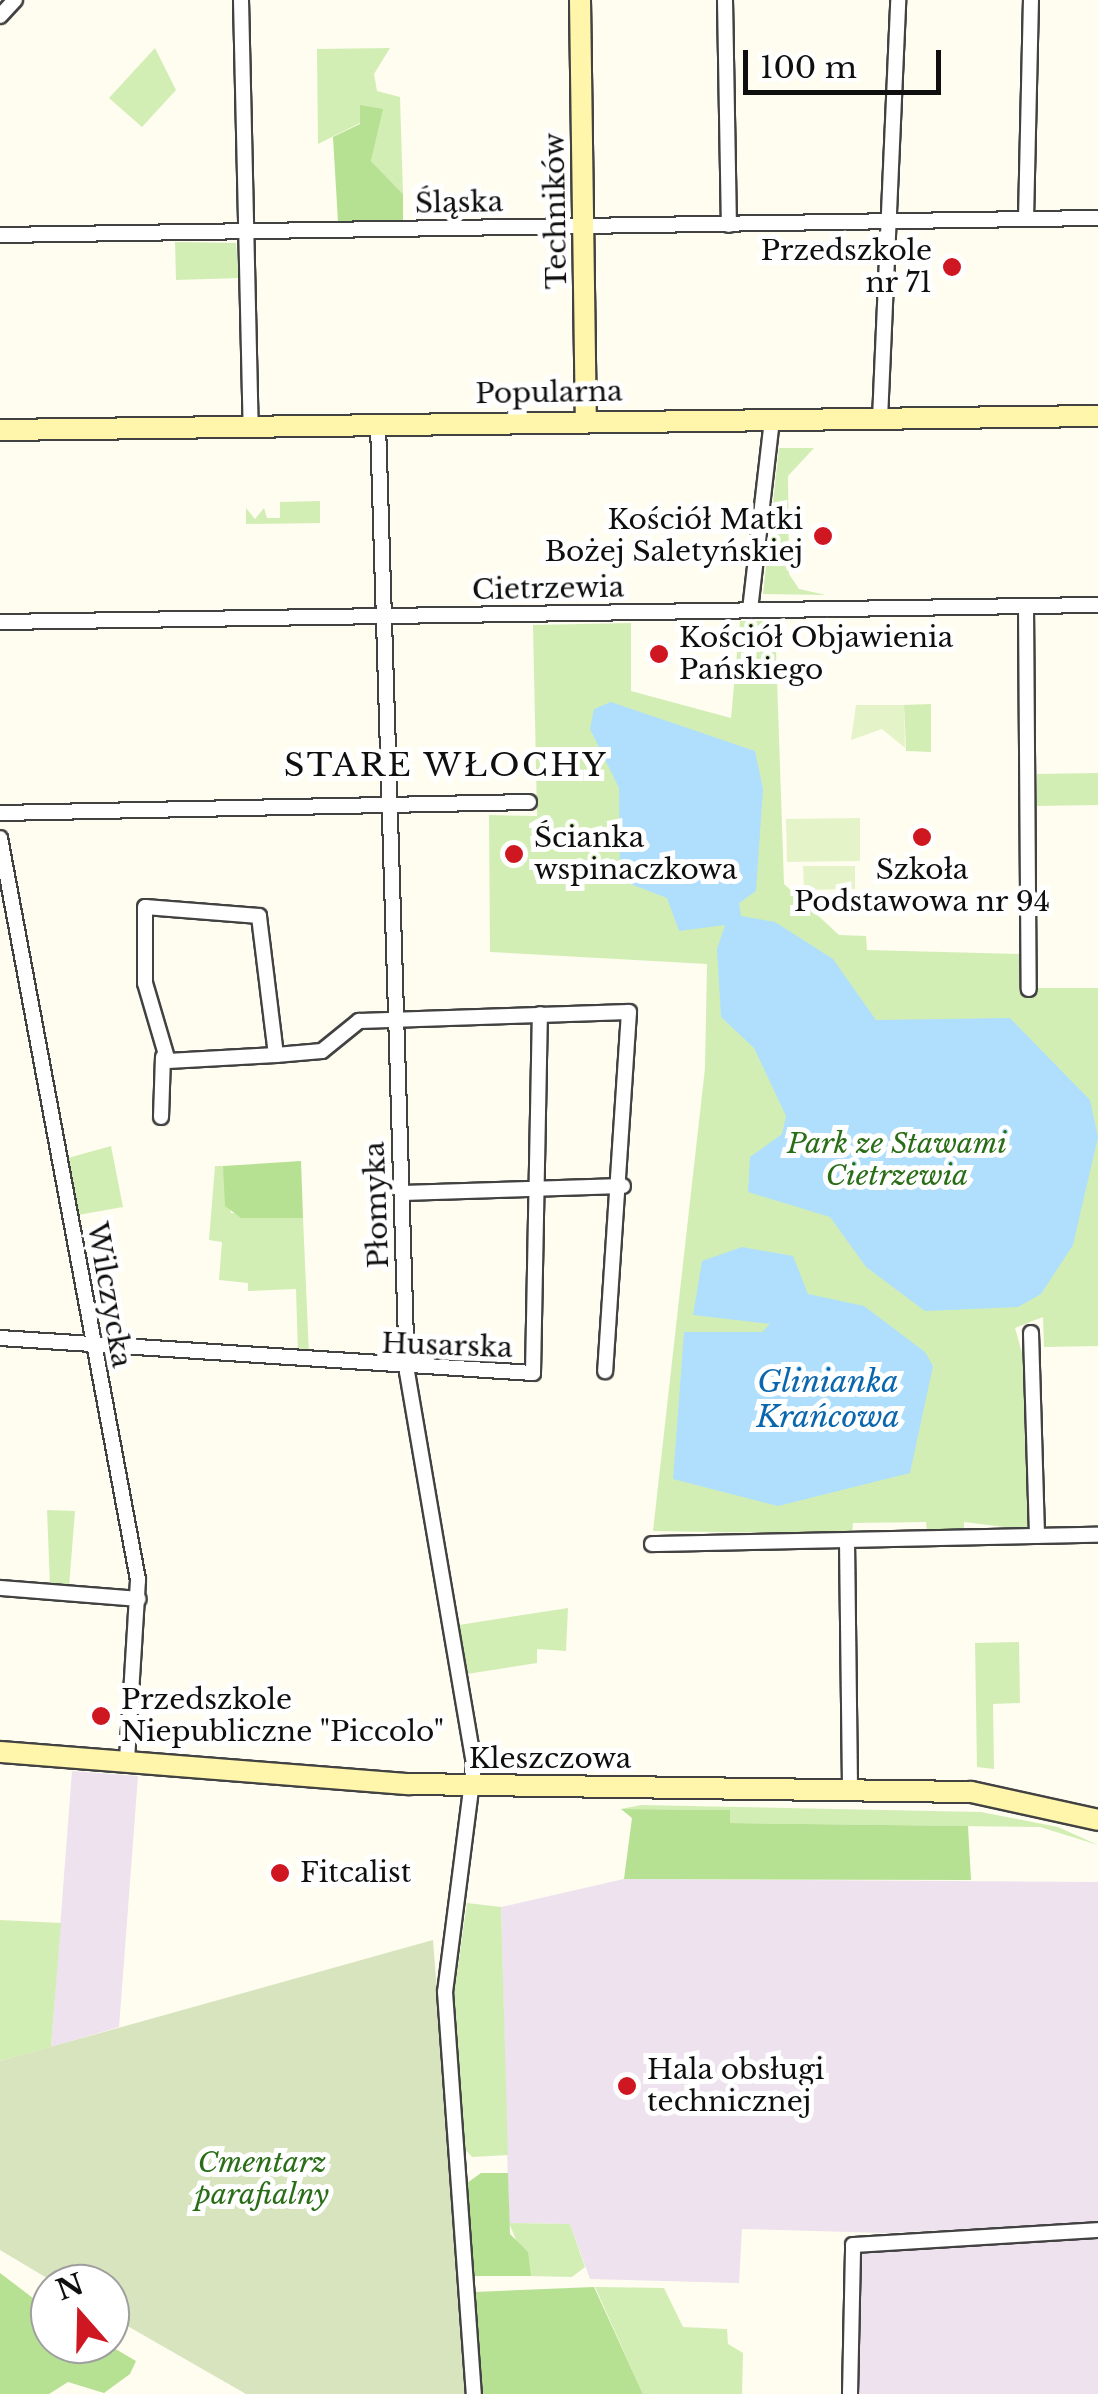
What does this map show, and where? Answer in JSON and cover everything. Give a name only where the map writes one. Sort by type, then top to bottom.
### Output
[{"type":"street","points":[[242,0],[251,426]]},
{"type":"street","name":"Techników","points":[[580,0],[586,420]]},
{"type":"street","points":[[725,0],[728,225]]},
{"type":"street","points":[[880,419],[885,221],[898,0]]},
{"type":"street","points":[[1026,219],[1030,0]]},
{"type":"street","name":"Śląska","points":[[0,235],[1098,218]]},
{"type":"street","name":"Popularna","points":[[0,430],[1098,416]]},
{"type":"street","points":[[750,610],[772,419]]},
{"type":"street","name":"Płomyka","points":[[378,424],[393,1019],[407,1372],[472,1786],[444,1992],[474,2394]]},
{"type":"street","name":"Cietrzewia","points":[[0,622],[1098,605]]},
{"type":"street","points":[[1026,606],[1030,989]]},
{"type":"street","points":[[0,813],[529,802]]},
{"type":"street","name":"Wilczycka","points":[[0,838],[139,1599],[127,1762]]},
{"type":"street","points":[[160,1117],[168,1059],[145,983],[140,918],[150,905],[259,916],[276,1055]]},
{"type":"street","points":[[168,1059],[322,1051],[352,1024],[393,1019],[629,1012],[624,1186],[605,1370]]},
{"type":"street","name":"Husarska","points":[[0,1338],[407,1372],[533,1374],[540,1014]]},
{"type":"street","points":[[402,1193],[624,1186]]},
{"type":"street","points":[[1031,1332],[1037,1536]]},
{"type":"street","points":[[652,1544],[1098,1535]]},
{"type":"street","points":[[847,1542],[850,1788]]},
{"type":"street","points":[[0,1588],[139,1599]]},
{"type":"street","name":"Kleszczowa","points":[[0,1752],[472,1786],[850,1788],[986,1793],[1098,1820]]},
{"type":"street","points":[[850,2394],[853,2245],[1098,2230]]},
{"type":"shaded area","points":[[72,1771],[138,1776],[119,2027],[51,2047]]},
{"type":"shaded area","points":[[624,1879],[1098,1882],[1098,2222],[886,2233],[742,2229],[739,2283],[590,2279],[570,2224],[509,2223],[501,1907]]},
{"type":"shaded area","points":[[1098,2239],[1098,2394],[854,2394],[854,2252]]},
{"type":"green space","points":[[155,48],[176,90],[142,127],[109,98]]},
{"type":"green space","points":[[390,48],[374,74],[377,91],[400,97],[403,194],[371,161],[378,129],[360,123],[318,144],[317,49]]},
{"type":"green space","points":[[360,105],[383,109],[371,161],[403,194],[403,220],[338,222],[333,137],[360,124]]},
{"type":"green space","points":[[175,242],[236,243],[239,278],[176,280]]},
{"type":"green space","points":[[779,448],[814,448],[788,476],[789,574],[799,589],[826,595],[763,594]]},
{"type":"green space","points":[[320,501],[320,523],[246,524],[246,508],[255,519],[264,508],[267,518],[280,518],[280,502]]},
{"type":"green space","name":"Park ze Stawami Cietrzewia","points":[[740,621],[775,621],[784,884],[839,935],[866,936],[867,950],[1021,954],[1021,988],[1098,988],[1098,1346],[1044,1347],[1043,1317],[1015,1328],[1028,1374],[1029,1530],[964,1522],[964,1532],[927,1533],[926,1522],[853,1523],[852,1534],[653,1531],[705,1068],[707,964],[490,952],[489,815],[537,816],[533,625],[631,623],[631,691],[731,718]]},
{"type":"green space","points":[[931,704],[931,752],[906,751],[904,705]]},
{"type":"green space","points":[[856,705],[904,705],[905,748],[882,729],[851,740]]},
{"type":"green space","points":[[1098,773],[1098,805],[1037,806],[1037,774]]},
{"type":"green space","points":[[860,818],[860,861],[787,862],[786,819]]},
{"type":"green space","points":[[803,866],[855,866],[855,889],[804,890]]},
{"type":"green space","points":[[111,1146],[123,1207],[78,1215],[68,1158]]},
{"type":"green space","points":[[301,1161],[303,1218],[241,1218],[225,1206],[223,1166]]},
{"type":"green space","points":[[215,1166],[223,1166],[231,1213],[303,1218],[309,1355],[298,1354],[296,1289],[248,1291],[248,1283],[219,1280],[222,1242],[209,1240]]},
{"type":"green space","points":[[47,1510],[75,1511],[69,1587],[50,1585]]},
{"type":"green space","points":[[568,1608],[566,1651],[537,1649],[537,1663],[467,1674],[459,1625]]},
{"type":"green space","points":[[1019,1642],[1020,1703],[993,1704],[994,1769],[977,1767],[975,1643]]},
{"type":"green space","points":[[641,1805],[981,1812],[1058,1827],[1098,1845],[1040,1827],[729,1823],[729,1810],[621,1809]]},
{"type":"green space","points":[[621,1809],[730,1810],[730,1823],[968,1826],[971,1880],[624,1879],[632,1818]]},
{"type":"green space","points":[[467,1903],[501,1907],[508,2155],[472,2157],[463,2147],[454,1994]]},
{"type":"green space","points":[[0,1920],[61,1923],[51,2047],[0,2061]]},
{"type":"green space","name":"Cmentarz parafialny","points":[[433,1940],[468,2394],[246,2394],[130,2327],[130,2264],[30,2264],[30,2268],[0,2250],[0,2061]]},
{"type":"green space","points":[[481,2173],[508,2173],[510,2234],[528,2252],[531,2276],[474,2276],[467,2183]]},
{"type":"green space","points":[[509,2223],[570,2224],[585,2267],[572,2277],[531,2276]]},
{"type":"green space","points":[[0,2273],[30,2296],[30,2364],[130,2364],[130,2357],[136,2361],[130,2374],[104,2393],[68,2382],[49,2394],[0,2394]]},
{"type":"green space","points":[[594,2287],[643,2394],[481,2394],[475,2292]]},
{"type":"green space","points":[[595,2287],[664,2288],[683,2327],[727,2329],[728,2344],[743,2353],[742,2394],[643,2394]]},
{"type":"water","points":[[611,702],[755,751],[763,789],[756,891],[739,903],[741,916],[775,922],[833,959],[876,1020],[1010,1018],[1090,1100],[1098,1137],[1073,1245],[1041,1294],[1018,1307],[925,1311],[866,1267],[830,1217],[748,1192],[750,1157],[782,1134],[786,1116],[754,1048],[721,1017],[717,949],[725,925],[679,931],[667,898],[620,880],[619,788],[590,729],[594,709]]},
{"type":"water","name":"Glinianka Krańcowa","points":[[742,1247],[793,1256],[808,1294],[864,1306],[925,1352],[933,1366],[910,1473],[778,1506],[673,1479],[684,1332],[762,1332],[770,1324],[693,1315],[702,1261]]},
{"type":"place","name":"Przedszkole nr 71","points":[[952,267]]},
{"type":"place","name":"Kościół Matki Bożej Saletyńskiej","points":[[823,536]]},
{"type":"place","name":"Kościół Objawienia Pańskiego","points":[[659,654]]},
{"type":"place","name":"Szkoła Podstawowa nr 94","points":[[922,837]]},
{"type":"place","name":"Ścianka wspinaczkowa","points":[[514,854]]},
{"type":"place","name":"Przedszkole Niepubliczne \"Piccolo\"","points":[[101,1716]]},
{"type":"place","name":"Fitcalist","points":[[280,1873]]},
{"type":"place","name":"Hala obsługi technicznej","points":[[627,2086]]},
{"type":"district","name":"STARE WŁOCHY","points":[[446,765]]}]
